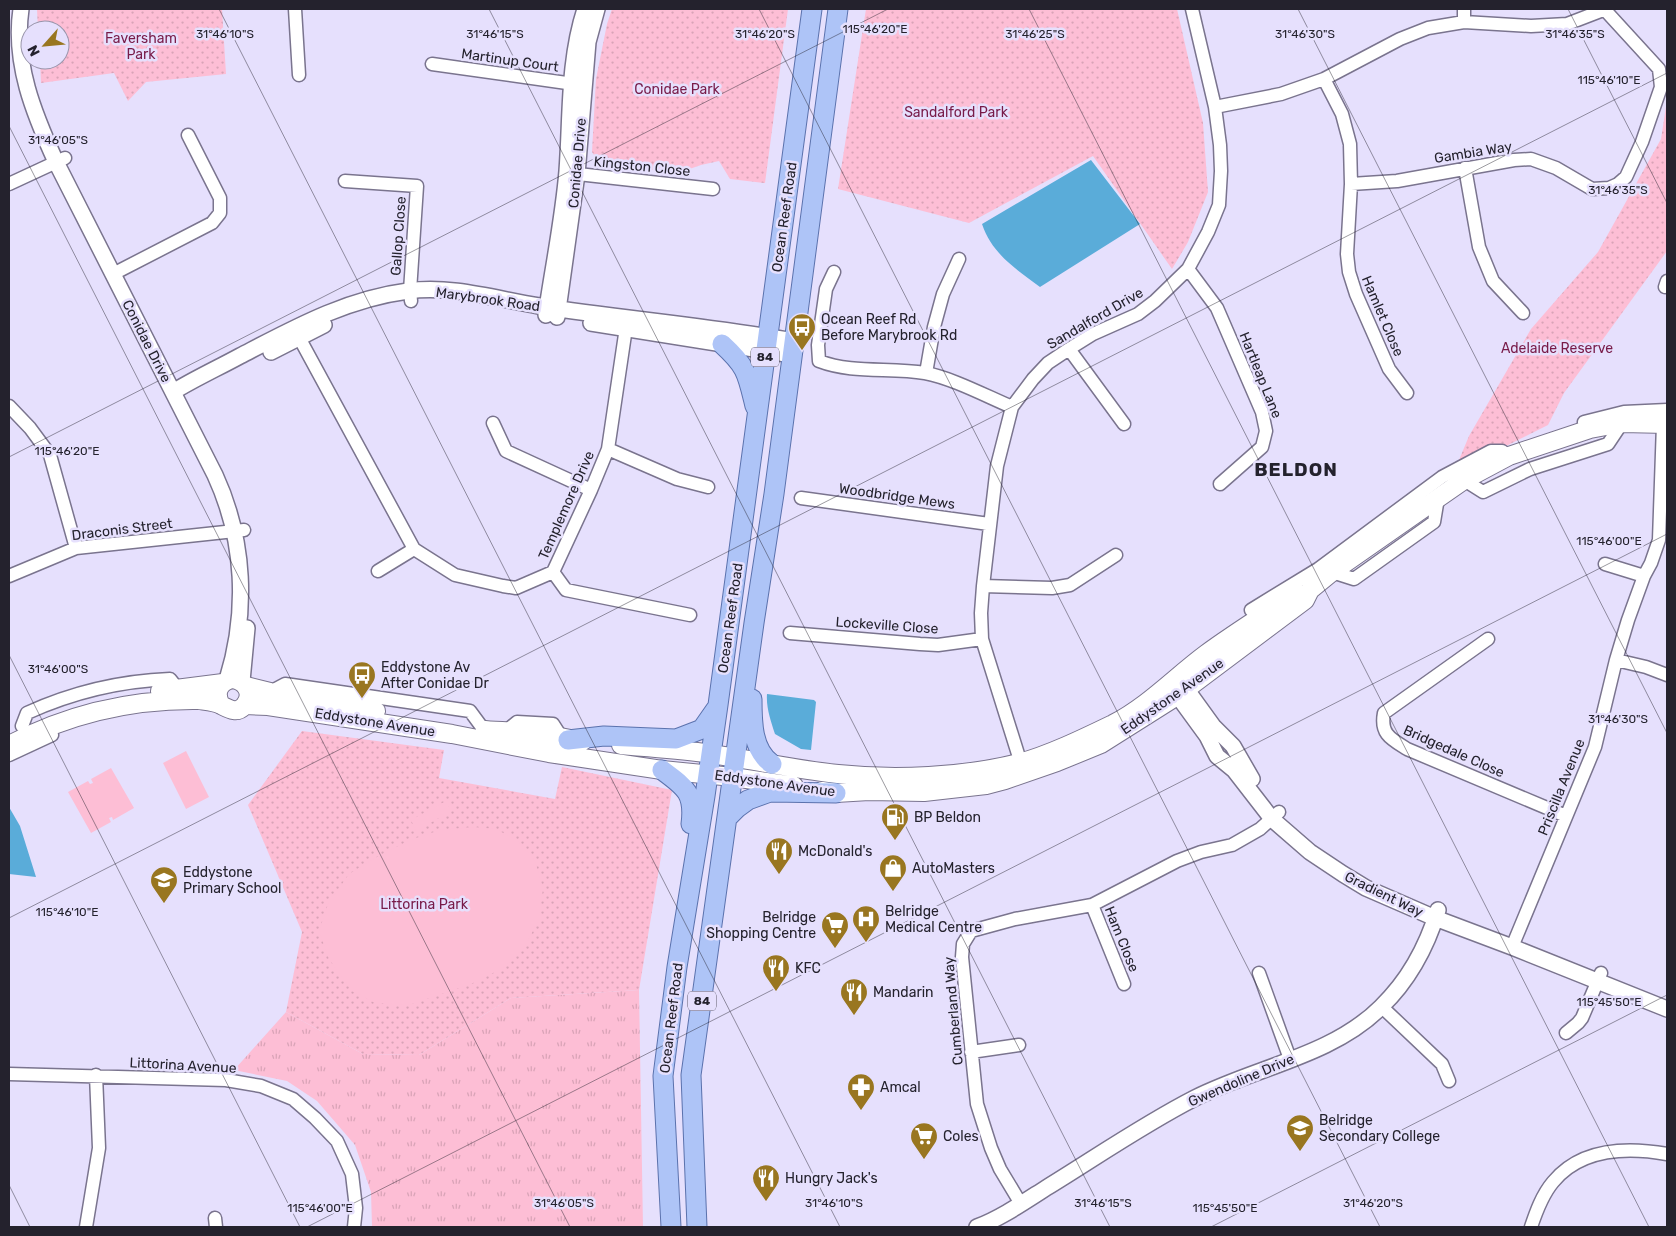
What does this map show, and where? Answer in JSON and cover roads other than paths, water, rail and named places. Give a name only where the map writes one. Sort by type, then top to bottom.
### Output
[{"type":"main road","name":"Ocean Reef Road","points":[[671,1227],[663,1076],[677,967],[718,706],[812,9]]},
{"type":"main road","name":"Ocean Reef Road","points":[[697,1227],[691,1075],[754,623],[774,494],[838,9]]},
{"type":"main road","points":[[722,344],[738,359],[748,375],[758,417]]},
{"type":"main road","name":"Eddystone Avenue","points":[[9,745],[30,734],[82,714],[234,682],[270,692],[484,730],[544,734],[565,739],[710,754],[734,767],[836,793],[869,791],[924,792],[986,785],[1114,723],[1178,687],[1204,655],[1299,591],[1310,590],[1357,548],[1464,480],[1509,456],[1590,429],[1622,423],[1666,419]]},
{"type":"main road","points":[[754,623],[752,716],[758,747],[764,759],[772,764]]},
{"type":"main road","points":[[234,682],[249,696],[242,708],[233,711],[221,705],[217,696],[219,686],[234,682]]},
{"type":"main road","name":"Eddystone Avenue","points":[[15,729],[78,705],[140,692],[173,695],[221,705]]},
{"type":"main road","name":"Eddystone Avenue","points":[[245,705],[278,708],[452,734],[549,753],[662,770],[708,774],[734,767],[772,764],[840,774],[869,776],[949,774],[1022,768]]},
{"type":"main road","points":[[549,753],[565,739],[604,736],[676,740],[702,729],[718,706]]},
{"type":"main road","points":[[662,770],[687,791],[693,809],[678,911],[677,967]]},
{"type":"main road","points":[[840,774],[860,780],[869,791]]},
{"type":"main road","points":[[727,818],[748,800],[770,792],[836,793]]},
{"type":"main road","points":[[695,1207],[705,1227]]},
{"type":"street","name":"Conidae Drive","points":[[21,9],[20,46],[25,81],[36,118],[60,160],[180,394],[239,531],[240,608],[232,664],[234,682]]},
{"type":"street","points":[[295,9],[299,75]]},
{"type":"street","name":"Conidae Drive","points":[[552,312],[572,173],[578,40],[585,9]]},
{"type":"street","name":"Conidae Drive","points":[[577,85],[597,9]]},
{"type":"street","name":"Sandalford Drive","points":[[1022,768],[982,639],[982,586],[996,466],[1012,407],[1033,379],[1048,364],[1069,349],[1093,334],[1138,314],[1170,288],[1188,269],[1208,232],[1219,205],[1221,171],[1215,107],[1192,9]]},
{"type":"street","points":[[1464,9],[1464,22]]},
{"type":"street","points":[[1215,107],[1281,94],[1324,79],[1400,39],[1428,28],[1464,22],[1531,26],[1567,24],[1606,9]]},
{"type":"street","name":"Gambia Way","points":[[1351,184],[1397,181],[1465,168],[1531,159],[1556,168],[1592,189],[1609,188],[1618,184],[1626,177],[1642,142],[1661,87],[1659,69],[1606,9]]},
{"type":"street","name":"Martinup Court","points":[[432,64],[577,85]]},
{"type":"street","name":"Conidae Drive","points":[[32,70],[40,103],[60,160]]},
{"type":"street","points":[[1324,79],[1342,114],[1350,144],[1351,184]]},
{"type":"street","points":[[117,272],[212,223],[220,213],[220,198],[188,135]]},
{"type":"street","points":[[9,184],[60,160]]},
{"type":"street","points":[[1465,168],[1478,247],[1493,281],[1522,313]]},
{"type":"street","name":"Kingston Close","points":[[572,173],[713,188]]},
{"type":"street","name":"Gallop Close","points":[[345,181],[417,186],[410,296]]},
{"type":"street","name":"Hamlet Close","points":[[1351,184],[1347,254],[1348,272],[1390,369],[1408,393]]},
{"type":"street","points":[[926,374],[934,327],[943,294],[959,259]]},
{"type":"street","name":"Hartleap Lane","points":[[1188,269],[1217,308],[1262,412],[1266,431],[1262,447],[1220,484]]},
{"type":"street","points":[[834,272],[826,290],[818,345],[819,361],[834,366],[926,374],[967,387],[1012,407]]},
{"type":"street","name":"Marybrook Road","points":[[180,394],[297,333],[344,306],[380,296],[410,296],[457,292],[552,312],[793,348]]},
{"type":"street","name":"Marybrook Road","points":[[627,324],[722,344],[767,344]]},
{"type":"street","name":"Templemore Drive","points":[[297,333],[414,549],[455,575],[516,588],[553,572],[591,490],[608,449],[627,324]]},
{"type":"street","points":[[1069,349],[1124,424]]},
{"type":"street","points":[[9,406],[30,428],[50,455],[76,548]]},
{"type":"street","name":"Eddystone Avenue","points":[[1574,434],[1581,423],[1624,412],[1666,419]]},
{"type":"street","name":"Priscilla Avenue","points":[[1514,943],[1596,747],[1616,660],[1644,576],[1659,540],[1666,419]]},
{"type":"street","points":[[493,423],[506,451],[591,490]]},
{"type":"street","points":[[1464,480],[1483,492],[1530,469],[1608,444],[1622,423]]},
{"type":"street","points":[[608,449],[677,479],[708,487]]},
{"type":"street","name":"Eddystone Avenue","points":[[1250,610],[1357,548],[1442,477],[1492,451],[1502,451],[1509,456]]},
{"type":"street","name":"Woodbridge Mews","points":[[801,498],[990,524]]},
{"type":"street","points":[[1332,572],[1354,579],[1434,522],[1438,498]]},
{"type":"street","name":"Draconis Street","points":[[9,576],[76,548],[239,531]]},
{"type":"street","points":[[378,571],[414,549]]},
{"type":"street","points":[[982,586],[1052,588],[1070,585],[1116,555]]},
{"type":"street","points":[[1605,564],[1644,576]]},
{"type":"street","points":[[553,572],[566,590],[690,615]]},
{"type":"street","name":"Lockeville Close","points":[[790,633],[938,645],[982,639]]},
{"type":"street","name":"Bridgedale Close","points":[[1488,639],[1384,713],[1383,721],[1386,733],[1391,740],[1407,749],[1566,816]]},
{"type":"street","points":[[1616,660],[1646,667],[1667,676]]},
{"type":"street","name":"Gradient Way","points":[[1178,687],[1233,746],[1276,816],[1310,852],[1342,874],[1366,888],[1599,977],[1667,1009]]},
{"type":"street","name":"Eddystone Avenue","points":[[9,755],[46,737],[81,724],[116,715],[160,708],[173,695]]},
{"type":"street","name":"Cumberland Way","points":[[1021,1204],[1000,1169],[985,1132],[977,1104],[962,957],[963,944],[971,931],[1015,919],[1092,905],[1177,861],[1201,852],[1232,845],[1260,829],[1276,816]]},
{"type":"street","name":"Ham Close","points":[[1092,905],[1124,984]]},
{"type":"street","name":"Gwendoline Drive","points":[[977,1227],[1021,1204],[1195,1098],[1237,1079],[1334,1042],[1357,1027],[1382,1007],[1414,966],[1430,934],[1437,914]]},
{"type":"street","points":[[1259,973],[1290,1059]]},
{"type":"street","points":[[1566,1033],[1582,1018],[1599,977]]},
{"type":"street","name":"Gradient Way","points":[[1599,977],[1667,999]]},
{"type":"street","points":[[1382,1007],[1442,1064],[1448,1081]]},
{"type":"street","points":[[971,1052],[1018,1045]]},
{"type":"street","name":"Littorina Avenue","points":[[9,1074],[226,1080],[261,1086],[292,1099],[336,1141],[352,1174],[356,1208],[354,1227]]},
{"type":"street","points":[[86,1227],[99,1148],[96,1076]]},
{"type":"street","points":[[1531,1227],[1536,1210],[1548,1188],[1572,1166],[1601,1153],[1622,1150],[1646,1150],[1667,1154]]},
{"type":"water","points":[[1091,160],[1140,224],[1040,287],[998,252],[986,235],[982,224]]},
{"type":"water","points":[[767,694],[814,700],[816,702],[811,750],[801,749],[775,734],[768,709]]},
{"type":"water","points":[[9,807],[20,826],[36,877],[9,874]]},
{"type":"place","name":"Ocean Reef Rd Before Marybrook Rd","points":[[802,351]]},
{"type":"place","name":"Eddystone Av After Conidae Dr","points":[[362,699]]},
{"type":"place","name":"BP Beldon","points":[[895,841]]},
{"type":"place","name":"McDonald's","points":[[779,875]]},
{"type":"place","name":"AutoMasters","points":[[893,892]]},
{"type":"place","name":"Eddystone Primary School","points":[[164,904]]},
{"type":"place","name":"Belridge Medical Centre","points":[[866,943]]},
{"type":"place","name":"Belridge Shopping Centre","points":[[835,949]]},
{"type":"place","name":"KFC","points":[[776,992]]},
{"type":"place","name":"Mandarin","points":[[854,1016]]},
{"type":"place","name":"Amcal","points":[[861,1111]]},
{"type":"place","name":"Belridge Secondary College","points":[[1300,1152]]},
{"type":"place","name":"Coles","points":[[924,1160]]},
{"type":"place","name":"Hungry Jack's","points":[[766,1202]]},
{"type":"district","name":"BELDON","points":[[1296,469]]},
{"type":"park label","name":"Faversham Park","points":[[141,46]]},
{"type":"park label","name":"Conidae Park","points":[[677,89]]},
{"type":"park label","name":"Sandalford Park","points":[[956,112]]},
{"type":"park label","name":"Adelaide Reserve","points":[[1557,348]]},
{"type":"park label","name":"Littorina Park","points":[[424,904]]}]
